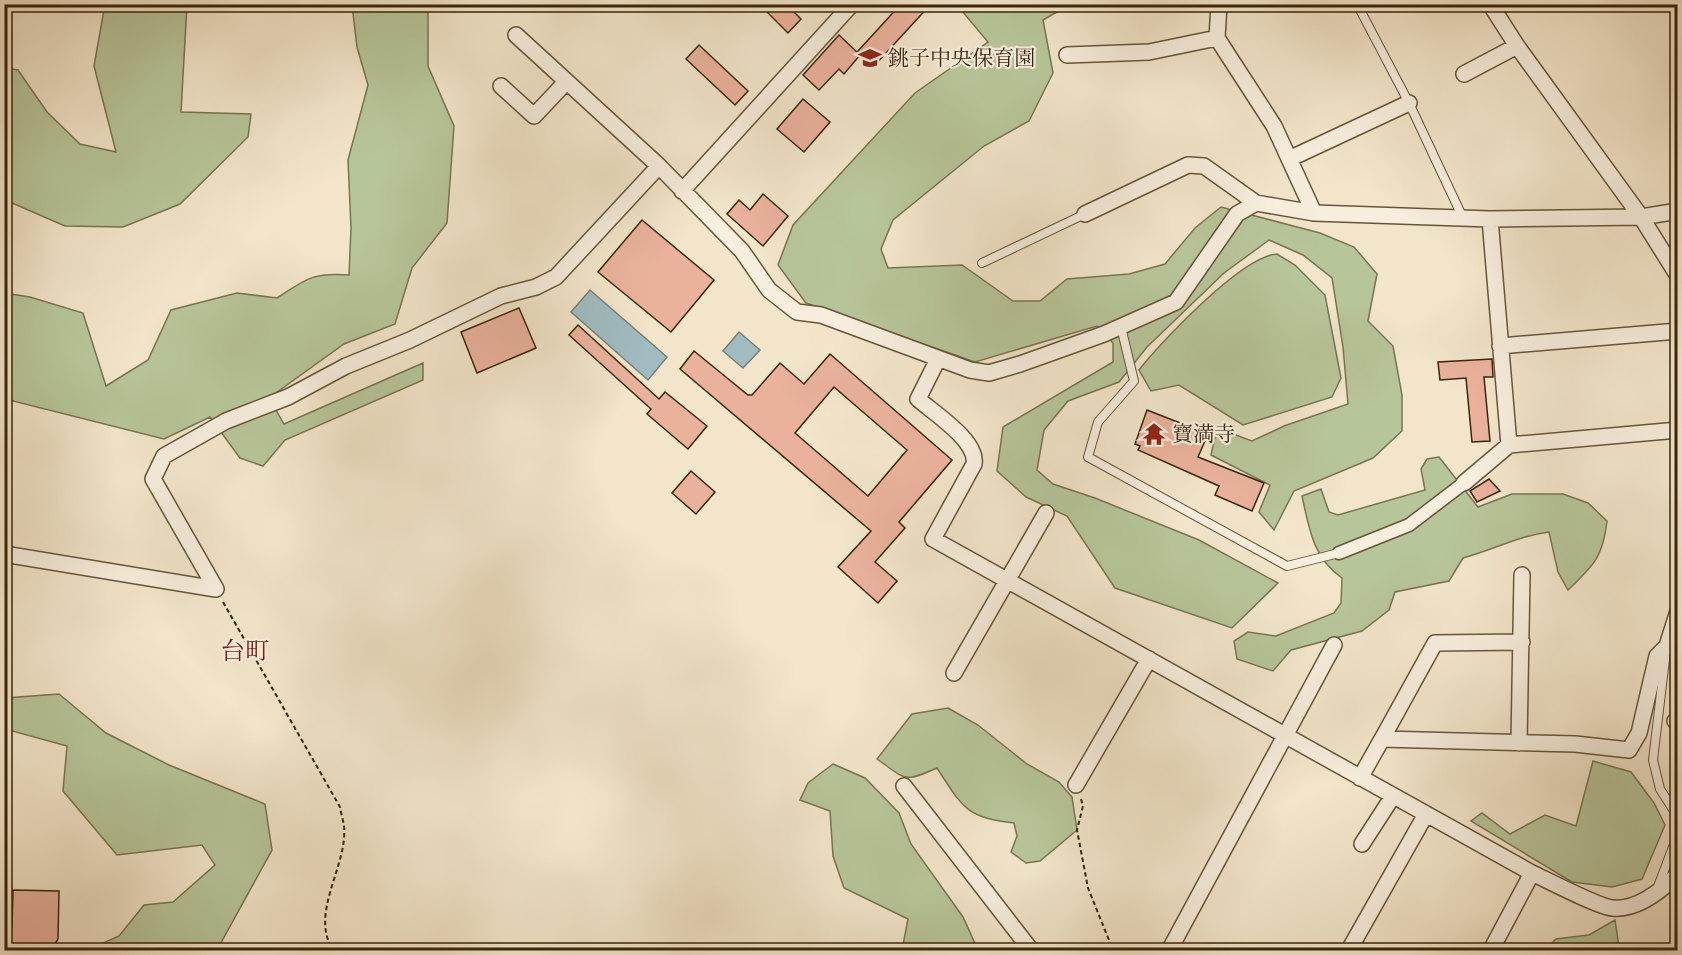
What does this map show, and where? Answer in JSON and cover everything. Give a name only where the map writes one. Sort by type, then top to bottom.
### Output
[{"type":"street","points":[[682,191],[852,4]]},
{"type":"street","points":[[1219,4],[1217,38],[1274,126],[1314,213]]},
{"type":"street","points":[[1490,4],[1517,46],[1641,217],[1677,276]]},
{"type":"street","points":[[516,35],[659,166],[742,250],[769,290],[797,312],[821,315],[938,359],[989,373],[1121,327],[1176,302],[1237,214],[1256,203]]},
{"type":"street","points":[[1067,55],[1149,52],[1217,38]]},
{"type":"street","points":[[1464,74],[1517,46]]},
{"type":"street","points":[[501,86],[534,116],[566,82]]},
{"type":"street","points":[[1289,159],[1409,103]]},
{"type":"street","points":[[1084,214],[1188,165],[1204,166],[1256,203],[1314,213],[1490,219],[1641,217],[1677,211]]},
{"type":"street","points":[[216,589],[153,479],[164,456],[226,421],[288,397],[346,366],[410,340],[501,296],[536,287],[556,277],[659,166]]},
{"type":"street","points":[[1490,219],[1509,445]]},
{"type":"street","points":[[1500,346],[1677,331]]},
{"type":"street","points":[[938,359],[918,399],[968,442],[976,456],[974,464],[933,539],[1532,873],[1612,909],[1635,905],[1656,893],[1677,874]]},
{"type":"street","points":[[1339,553],[1409,525],[1509,445],[1677,430]]},
{"type":"street","points":[[954,673],[1046,513]]},
{"type":"street","points":[[4,554],[216,589]]},
{"type":"street","points":[[1519,743],[1522,575]]},
{"type":"street","points":[[1382,739],[1575,744],[1629,750],[1639,733],[1657,656],[1667,646],[1677,611]]},
{"type":"street","points":[[1360,778],[1435,643],[1522,642]]},
{"type":"street","points":[[1170,949],[1287,736],[1334,645]]},
{"type":"street","points":[[1076,785],[1149,659]]},
{"type":"street","points":[[904,786],[1031,951]]},
{"type":"street","points":[[1362,844],[1393,796]]},
{"type":"street","points":[[1349,951],[1426,814]]},
{"type":"street","points":[[1491,951],[1532,873]]},
{"type":"lane","points":[[1357,4],[1409,103],[1463,218]]},
{"type":"lane","points":[[982,263],[1084,214]]},
{"type":"lane","points":[[1121,327],[1134,381],[1098,422],[1088,457],[1287,567],[1339,553]]},
{"type":"lane","points":[[1667,646],[1653,760],[1660,789],[1677,817]]},
{"type":"lane","points":[[1656,893],[1677,834]]},
{"type":"path","points":[[216,589],[340,807],[344,827],[338,868],[326,913],[327,940],[333,951]]},
{"type":"path","points":[[1076,785],[1083,806],[1077,830],[1088,888],[1113,951]]},
{"type":"green space","points":[[105,4],[187,5],[181,112],[251,114],[248,137],[180,204],[123,227],[65,226],[5,200],[5,68],[18,70],[47,112],[80,144],[116,152],[94,66]]},
{"type":"green space","points":[[352,5],[428,5],[428,66],[454,126],[447,223],[412,268],[395,324],[344,344],[269,398],[284,424],[423,363],[423,380],[285,440],[263,466],[240,458],[210,417],[164,439],[5,399],[4,293],[30,297],[83,313],[106,386],[148,360],[171,310],[237,293],[277,298],[310,278],[337,274],[349,275],[351,228],[348,160],[368,85],[357,47]]},
{"type":"green space","points":[[957,5],[1069,5],[1043,20],[1053,73],[1029,121],[984,146],[893,220],[881,249],[888,268],[962,265],[1013,301],[1040,301],[1067,279],[1129,274],[1165,264],[1195,228],[1221,207],[1320,233],[1354,247],[1377,274],[1368,321],[1393,346],[1402,395],[1402,431],[1373,458],[1294,491],[1274,530],[1259,512],[1270,485],[1211,455],[1217,428],[1252,441],[1284,426],[1348,404],[1343,347],[1332,278],[1303,255],[1269,240],[1224,273],[1147,347],[1119,382],[1068,401],[1044,430],[1037,470],[1053,484],[1095,498],[1199,540],[1278,583],[1232,628],[1115,588],[1067,516],[1026,497],[997,471],[1003,427],[1113,362],[1113,343],[1097,326],[975,362],[806,303],[778,265],[793,225],[915,93],[988,42]]},
{"type":"green space","points":[[1277,254],[1295,265],[1325,295],[1341,378],[1332,397],[1243,425],[1179,385],[1151,391],[1139,370],[1165,340],[1224,284],[1262,258]]},
{"type":"green space","points":[[1439,457],[1478,507],[1512,494],[1563,494],[1588,503],[1607,521],[1603,543],[1596,560],[1568,590],[1558,572],[1549,532],[1527,537],[1463,558],[1449,581],[1395,592],[1389,610],[1362,631],[1291,650],[1273,671],[1237,659],[1234,641],[1248,632],[1276,636],[1334,613],[1341,603],[1342,578],[1332,570],[1318,552],[1310,531],[1302,496],[1321,489],[1329,512],[1338,515],[1425,490],[1421,469],[1427,459]]},
{"type":"green space","points":[[59,694],[106,733],[169,765],[265,804],[272,850],[217,950],[88,950],[119,936],[144,905],[173,902],[215,865],[202,845],[117,855],[63,791],[67,746],[5,729],[5,698]]},
{"type":"green space","points":[[948,708],[978,725],[1027,764],[1059,782],[1072,797],[1077,830],[1040,861],[1026,863],[1011,852],[1017,836],[1014,823],[985,818],[966,808],[937,768],[918,776],[906,777],[877,759],[912,714]]},
{"type":"green space","points":[[1593,761],[1631,772],[1654,803],[1665,825],[1642,879],[1612,887],[1572,882],[1471,821],[1482,813],[1510,834],[1545,815],[1576,826]]},
{"type":"green space","points":[[833,764],[865,778],[899,813],[911,844],[963,917],[978,950],[902,950],[908,919],[844,888],[833,856],[830,811],[800,800],[808,783]]},
{"type":"green space","points":[[1615,920],[1619,947],[1616,950],[1545,950],[1556,939],[1589,935]]},
{"type":"water","points":[[590,290],[667,357],[648,380],[571,312]]},
{"type":"water","points":[[739,332],[760,350],[743,368],[723,351]]},
{"type":"building","points":[[759,4],[786,4],[801,19],[788,33]]},
{"type":"building","points":[[901,4],[931,4],[874,66],[858,51]]},
{"type":"building","points":[[839,35],[860,55],[844,74],[839,69],[819,90],[803,75]]},
{"type":"building","points":[[699,45],[748,91],[735,105],[686,59]]},
{"type":"building","points":[[803,99],[830,122],[804,152],[777,129]]},
{"type":"building","points":[[763,194],[788,216],[763,246],[727,214],[739,200],[750,210]]},
{"type":"building","points":[[642,220],[714,280],[671,332],[598,272]]},
{"type":"building","points":[[519,308],[536,348],[477,373],[461,332]]},
{"type":"building","points":[[578,325],[659,399],[665,392],[707,426],[688,449],[647,414],[651,409],[569,335]]},
{"type":"building","points":[[694,351],[748,395],[752,395],[780,363],[804,384],[830,354],[952,460],[899,522],[905,528],[875,562],[897,581],[878,603],[838,567],[871,531],[680,369]],"holes":[[[834,387],[907,450],[868,496],[795,433]]]},
{"type":"building","points":[[1492,359],[1493,377],[1484,377],[1490,441],[1472,442],[1466,378],[1440,380],[1438,362]]},
{"type":"building","points":[[1147,410],[1208,434],[1198,457],[1264,483],[1252,511],[1215,495],[1219,486],[1138,450],[1140,446],[1135,444]]},
{"type":"building","points":[[691,471],[715,492],[696,514],[672,493]]},
{"type":"building","points":[[1489,479],[1500,491],[1477,502],[1470,491]]},
{"type":"building","points":[[13,890],[59,891],[58,939],[51,951],[4,951],[4,937],[12,927]]},
{"type":"place","name":"銚子中央保育園","points":[[870,58]]},
{"type":"place","name":"寶満寺","points":[[1154,434]]},
{"type":"district","name":"台町","points":[[245,651]]}]
